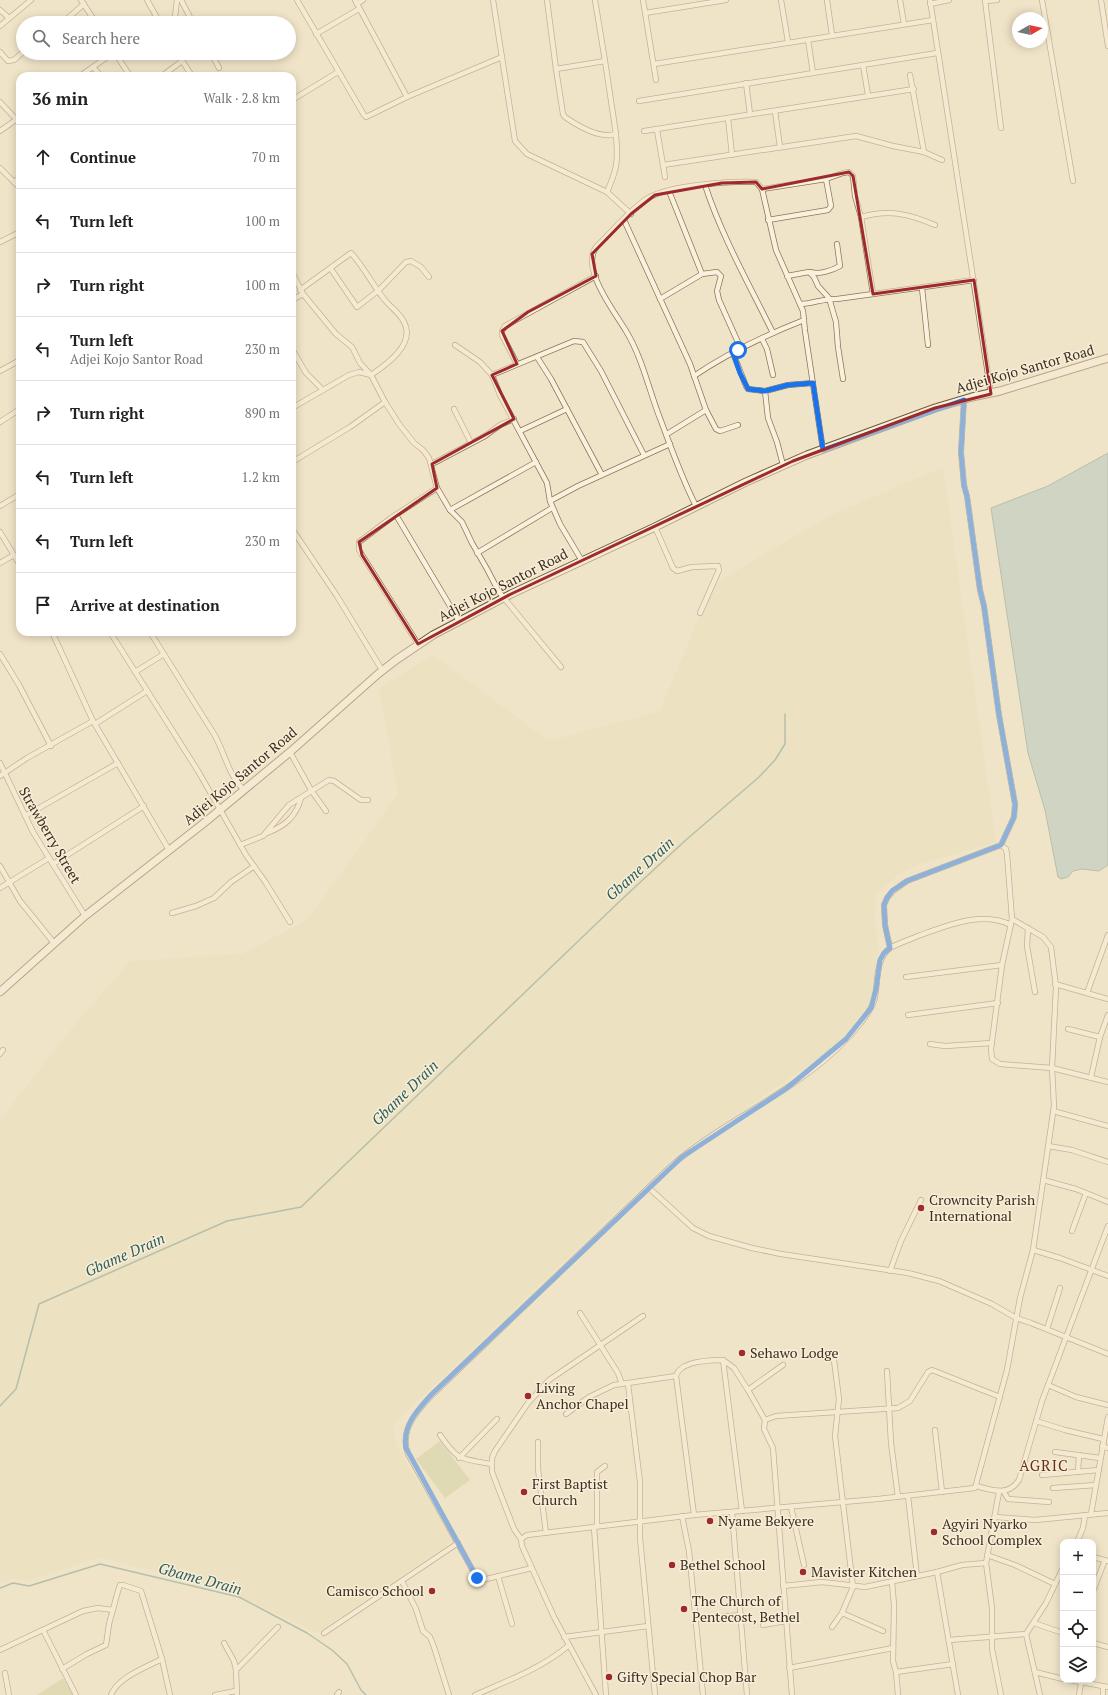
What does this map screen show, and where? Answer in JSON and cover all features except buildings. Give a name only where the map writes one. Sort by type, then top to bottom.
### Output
[{"type":"street","points":[[0,26],[31,0]]},
{"type":"street","points":[[147,0],[156,16]]},
{"type":"street","points":[[174,16],[177,0]]},
{"type":"street","points":[[181,0],[189,16]]},
{"type":"street","points":[[297,0],[338,72],[366,116],[502,57]]},
{"type":"street","points":[[363,0],[356,2],[359,9],[407,97]]},
{"type":"street","points":[[493,0],[515,141],[527,154],[607,192],[630,214]]},
{"type":"street","points":[[546,0],[563,114],[565,117],[602,135],[616,134]]},
{"type":"street","points":[[595,0],[616,134],[618,162],[616,172],[607,192]]},
{"type":"street","points":[[643,0],[656,80]]},
{"type":"street","points":[[645,13],[726,0]]},
{"type":"street","points":[[781,0],[788,42]]},
{"type":"street","points":[[827,0],[832,35]]},
{"type":"street","points":[[900,0],[904,24]]},
{"type":"street","points":[[949,0],[930,2],[991,394]]},
{"type":"street","points":[[997,0],[985,1],[1000,128]]},
{"type":"street","points":[[1042,0],[1073,181]]},
{"type":"street","points":[[1101,0],[1108,46]]},
{"type":"street","points":[[69,16],[83,2],[92,16]]},
{"type":"street","points":[[316,34],[359,9]]},
{"type":"street","points":[[0,10],[9,18]]},
{"type":"street","points":[[654,64],[933,20]]},
{"type":"street","points":[[808,40],[813,73]]},
{"type":"street","points":[[0,52],[8,61],[16,58]]},
{"type":"street","points":[[639,101],[938,53]]},
{"type":"street","points":[[86,72],[104,60]]},
{"type":"street","points":[[119,60],[127,72]]},
{"type":"street","points":[[215,60],[219,68]]},
{"type":"street","points":[[167,72],[182,61],[189,72]]},
{"type":"street","points":[[556,69],[605,61]]},
{"type":"street","points":[[862,65],[868,96]]},
{"type":"street","points":[[93,67],[97,72]]},
{"type":"street","points":[[296,98],[338,72]]},
{"type":"street","points":[[910,75],[914,89],[924,152]]},
{"type":"street","points":[[746,83],[750,114]]},
{"type":"street","points":[[644,131],[914,89]]},
{"type":"street","points":[[0,102],[16,116]]},
{"type":"street","points":[[775,111],[780,147]]},
{"type":"street","points":[[728,118],[732,155]]},
{"type":"street","points":[[0,131],[16,119]]},
{"type":"street","points":[[657,130],[665,177]]},
{"type":"street","points":[[663,166],[856,136],[893,146],[924,152],[942,160]]},
{"type":"street","points":[[0,168],[14,182]]},
{"type":"street","points":[[762,189],[826,179],[843,172],[849,172],[853,176],[855,196],[861,217],[873,294]]},
{"type":"street","points":[[768,220],[828,210],[831,206],[826,179]]},
{"type":"street","points":[[696,506],[670,444],[636,349],[602,292],[592,265],[594,250],[647,199],[683,187],[722,183],[756,182],[762,189],[776,250],[804,315],[823,450]]},
{"type":"street","points":[[705,185],[717,220],[734,259],[773,334]]},
{"type":"street","points":[[669,191],[702,274]]},
{"type":"street","points":[[861,217],[874,213],[910,215],[935,225]]},
{"type":"street","points":[[624,220],[694,376],[706,410],[716,429],[720,431],[738,425]]},
{"type":"street","points":[[0,242],[16,234]]},
{"type":"street","points":[[787,276],[809,272],[816,274],[840,266],[837,244]]},
{"type":"street","points":[[296,297],[351,253],[379,290],[383,298],[403,320],[406,330],[404,344],[400,350],[390,362],[372,375],[359,372],[349,375],[296,406]]},
{"type":"street","points":[[331,269],[357,307],[379,290],[406,262],[411,261],[421,267],[429,277]]},
{"type":"street","points":[[660,299],[702,274],[717,272],[721,276],[717,291],[719,300],[741,349]]},
{"type":"street","points":[[809,272],[814,277],[818,286],[829,298],[836,322],[843,379]]},
{"type":"street","points":[[517,364],[502,335],[502,330],[505,326],[596,276]]},
{"type":"street","points":[[296,280],[302,292],[336,334],[352,347],[360,363],[372,375],[385,402],[399,424],[414,443],[423,450],[432,464],[437,488],[450,510],[462,522],[477,553],[503,598],[561,667]]},
{"type":"street","points":[[800,304],[815,303],[829,298],[837,299],[974,280]]},
{"type":"street","points":[[922,288],[928,345]]},
{"type":"street","points":[[694,376],[733,353],[804,320]]},
{"type":"street","points":[[762,339],[767,349],[773,375]]},
{"type":"street","points":[[492,375],[574,341],[583,342],[601,371],[644,455]]},
{"type":"street","points":[[455,345],[480,362],[492,375],[500,395],[547,483],[552,508],[566,536],[582,561]]},
{"type":"street","points":[[733,353],[740,373],[748,389],[765,391],[788,385],[813,383]]},
{"type":"street","points":[[296,356],[306,374],[323,390]]},
{"type":"street","points":[[537,357],[602,475]]},
{"type":"street","name":"Adjei Kojo Santor Road","points":[[0,992],[85,916],[220,810],[290,752],[382,670],[418,644],[503,598],[783,465],[964,400],[991,394],[1108,358]]},
{"type":"street","points":[[0,371],[16,362]]},
{"type":"street","points":[[765,391],[768,418],[777,442],[783,465]]},
{"type":"street","points":[[890,948],[885,925],[884,905],[892,891],[907,881],[1001,845],[1014,817],[1015,804],[999,715],[984,606],[980,590],[967,496],[964,486],[961,452],[964,400]]},
{"type":"street","points":[[296,458],[350,427],[385,402]]},
{"type":"street","points":[[454,409],[471,443]]},
{"type":"street","points":[[520,431],[567,409]]},
{"type":"street","points":[[667,434],[706,410]]},
{"type":"street","points":[[0,422],[16,412]]},
{"type":"street","points":[[432,464],[471,443],[500,424],[514,419]]},
{"type":"street","points":[[550,502],[567,491],[670,444]]},
{"type":"street","points":[[450,510],[536,462]]},
{"type":"street","points":[[418,644],[359,550],[359,542],[437,488]]},
{"type":"street","points":[[0,506],[16,496]]},
{"type":"street","points":[[477,553],[552,508]]},
{"type":"street","points":[[396,515],[459,621]]},
{"type":"street","points":[[655,527],[673,568],[677,571],[692,567],[718,566],[719,570],[700,613]]},
{"type":"street","points":[[0,532],[16,558]]},
{"type":"street","points":[[296,535],[337,596],[382,670]]},
{"type":"street","points":[[0,563],[14,555]]},
{"type":"street","points":[[54,636],[94,722],[169,850]]},
{"type":"street","points":[[112,636],[198,771],[253,867],[266,883],[290,922]]},
{"type":"street","points":[[153,636],[214,734],[222,748],[235,780],[244,789]]},
{"type":"street","points":[[0,654],[1,660],[19,685],[51,746]]},
{"type":"street","points":[[135,672],[164,654]]},
{"type":"street","points":[[2,775],[28,758],[147,691]]},
{"type":"street","points":[[290,752],[311,790],[326,811]]},
{"type":"street","name":"Strawberry Street","points":[[0,763],[2,775],[49,858],[85,916]]},
{"type":"street","points":[[25,816],[118,763]]},
{"type":"street","points":[[267,833],[293,801],[332,780],[361,800],[368,800]]},
{"type":"street","points":[[240,845],[259,839],[267,833],[281,827],[295,815],[301,798]]},
{"type":"street","points":[[53,864],[144,806]]},
{"type":"street","points":[[1001,845],[1006,849],[1007,854],[1012,919],[1002,964],[991,1055],[995,1062],[1000,1064],[1052,1068],[1108,1082]]},
{"type":"street","points":[[0,888],[49,858]]},
{"type":"street","points":[[0,866],[20,901],[54,943]]},
{"type":"street","points":[[172,913],[196,906],[214,898],[231,882],[253,867]]},
{"type":"street","points":[[532,1568],[479,1580],[406,1448],[406,1433],[413,1417],[432,1394],[692,1149],[787,1088],[846,1039],[871,1008],[876,989],[880,960],[884,953],[890,948],[956,923],[986,919],[1011,925]]},
{"type":"street","points":[[976,1486],[1000,1397],[1020,1298],[1033,1250],[1053,1111],[1052,1068],[1055,984],[1051,948],[1043,937],[1012,919]]},
{"type":"street","points":[[1028,928],[1027,946],[1035,992]]},
{"type":"street","points":[[1087,993],[1108,935]]},
{"type":"street","points":[[906,977],[1002,964]]},
{"type":"street","points":[[1055,984],[1108,999]]},
{"type":"street","points":[[908,1015],[998,1003]]},
{"type":"street","points":[[1091,1077],[1100,1037],[1108,1015]]},
{"type":"street","points":[[1068,1030],[1100,1037]]},
{"type":"street","points":[[930,1044],[945,1046],[992,1043]]},
{"type":"street","points":[[1053,1111],[1108,1126]]},
{"type":"street","points":[[1048,1146],[1072,1150],[1108,1162]]},
{"type":"street","points":[[1043,1180],[1086,1193],[1108,1202]]},
{"type":"street","points":[[649,1188],[693,1228],[709,1236],[752,1248],[781,1254],[890,1271],[939,1281],[992,1304],[1016,1318],[1108,1354]]},
{"type":"street","points":[[1072,1231],[1086,1193]]},
{"type":"street","points":[[890,1271],[901,1241],[921,1200]]},
{"type":"street","points":[[521,1538],[527,1535],[682,1516],[908,1496],[970,1489],[976,1486],[1002,1492],[1011,1489],[1019,1480],[1048,1385],[1108,1226]]},
{"type":"street","points":[[1033,1250],[1108,1276]]},
{"type":"street","points":[[1047,1329],[1060,1288]]},
{"type":"street","points":[[580,1313],[600,1344],[622,1384]]},
{"type":"street","points":[[596,1695],[581,1664],[568,1646],[543,1595],[522,1546],[521,1538],[514,1529],[496,1483],[491,1464],[495,1451],[528,1403],[542,1386],[600,1344],[643,1316]]},
{"type":"street","points":[[723,1360],[742,1511]]},
{"type":"street","points":[[694,1515],[676,1376],[680,1369],[684,1366],[700,1362],[723,1360],[734,1368],[765,1420],[764,1429],[771,1442],[774,1454],[792,1695]]},
{"type":"street","points":[[832,1627],[842,1613],[853,1587],[835,1436],[839,1399],[834,1360]]},
{"type":"street","points":[[748,1390],[783,1365]]},
{"type":"street","points":[[765,1420],[776,1416],[889,1410],[905,1406],[910,1401],[928,1372],[932,1370],[1000,1397]]},
{"type":"street","points":[[887,1371],[889,1410],[898,1497]]},
{"type":"street","points":[[566,1414],[597,1392],[622,1384],[676,1376]]},
{"type":"street","points":[[628,1384],[640,1482],[640,1521],[655,1695]]},
{"type":"street","points":[[1048,1385],[1076,1396],[1108,1405]]},
{"type":"street","points":[[1091,1514],[1108,1417]]},
{"type":"street","points":[[459,1458],[497,1419]]},
{"type":"street","points":[[1036,1421],[1052,1427],[1103,1439]]},
{"type":"street","points":[[935,1430],[942,1492]]},
{"type":"street","points":[[440,1435],[459,1458],[491,1464]]},
{"type":"street","points":[[538,1442],[538,1475],[546,1533]]},
{"type":"street","points":[[1102,1446],[1108,1448]]},
{"type":"street","points":[[1054,1452],[1100,1458]]},
{"type":"street","points":[[1078,1472],[1079,1455]]},
{"type":"street","points":[[605,1466],[597,1472],[596,1526],[601,1632],[606,1695]]},
{"type":"street","points":[[1042,1475],[1099,1470]]},
{"type":"street","points":[[1053,1488],[1096,1485]]},
{"type":"street","points":[[1002,1492],[1008,1499],[1049,1502]]},
{"type":"street","points":[[1000,1695],[992,1649],[992,1608],[986,1563],[995,1517],[1002,1492]]},
{"type":"street","points":[[908,1496],[917,1576]]},
{"type":"street","points":[[791,1507],[804,1565]]},
{"type":"street","points":[[732,1512],[742,1615],[747,1695]]},
{"type":"street","points":[[995,1517],[1036,1520],[1108,1513]]},
{"type":"street","points":[[1078,1539],[1083,1528],[1085,1515]]},
{"type":"street","points":[[682,1516],[689,1550],[703,1695]]},
{"type":"street","points":[[324,1633],[458,1543]]},
{"type":"street","points":[[987,1555],[1015,1565],[1055,1584]]},
{"type":"street","points":[[1096,1558],[1106,1561],[1096,1584]]},
{"type":"street","points":[[783,1586],[814,1582],[853,1587],[874,1586],[950,1568],[986,1563]]},
{"type":"street","points":[[937,1572],[958,1695]]},
{"type":"street","points":[[949,1640],[1026,1634],[1034,1623],[1060,1574]]},
{"type":"street","points":[[498,1576],[512,1624]]},
{"type":"street","points":[[402,1581],[416,1609],[422,1631],[430,1637],[449,1695]]},
{"type":"street","points":[[892,1582],[893,1661],[896,1672],[898,1695]]},
{"type":"street","points":[[62,1669],[106,1645],[113,1610],[120,1586],[123,1585],[141,1591],[162,1659],[170,1695]]},
{"type":"street","points":[[0,1650],[91,1608],[113,1610]]},
{"type":"street","points":[[842,1613],[882,1631]]},
{"type":"street","points":[[696,1619],[742,1615]]},
{"type":"street","points":[[762,1625],[786,1622]]},
{"type":"street","points":[[1034,1623],[1060,1632]]},
{"type":"street","points":[[564,1637],[648,1626]]},
{"type":"street","points":[[236,1670],[278,1627]]},
{"type":"street","points":[[43,1630],[76,1695]]},
{"type":"street","points":[[1026,1634],[1040,1695]]},
{"type":"street","points":[[215,1695],[237,1693],[234,1661],[224,1643]]},
{"type":"street","points":[[1096,1644],[1108,1647]]},
{"type":"street","points":[[475,1695],[541,1665],[561,1653],[568,1646]]},
{"type":"street","points":[[789,1668],[893,1648]]},
{"type":"street","points":[[111,1695],[116,1688],[131,1674],[162,1659]]},
{"type":"street","points":[[896,1672],[953,1664]]},
{"type":"street","points":[[1035,1672],[1060,1677]]},
{"type":"street","points":[[5,1673],[8,1695]]},
{"type":"street","points":[[1079,1695],[1081,1683]]},
{"type":"street","points":[[1086,1683],[1105,1687],[1103,1695]]},
{"type":"highlighted area","points":[[849,172],[853,176],[873,294],[974,280],[991,394],[935,408],[793,461],[511,594],[418,644],[362,555],[359,542],[437,488],[432,464],[514,419],[492,375],[517,364],[502,331],[528,312],[596,276],[592,254],[631,214],[655,195],[722,183],[756,182],[762,189]]},
{"type":"shaded area","points":[[943,467],[996,842],[920,864],[899,874],[876,895],[875,921],[878,948],[871,1003],[848,1033],[821,1057],[672,1158],[393,1425],[396,1445],[453,1541],[317,1633],[261,1606],[201,1583],[99,1557],[27,1581],[12,1579],[0,1583],[0,1120],[67,1034],[130,961],[242,954],[307,920],[398,794],[379,688],[433,655],[549,741],[660,711],[712,585],[831,515]]},
{"type":"green space","points":[[440,1441],[470,1480],[445,1498],[416,1459]]},
{"type":"green space","points":[[63,1678],[73,1695],[37,1695]]},
{"type":"water","points":[[1108,453],[1108,865],[1099,871],[1082,869],[1073,871],[1068,877],[1061,879],[1058,877],[1045,810],[1028,753],[991,508],[1048,486]]},
{"type":"waterway","name":"Gbame Drain","points":[[0,1406],[16,1389],[39,1304],[227,1221],[301,1207],[620,901],[687,839],[759,777],[775,760],[785,744],[785,714]]},
{"type":"waterway","name":"Gbame Drain","points":[[0,1588],[13,1583],[29,1586],[100,1564],[239,1597],[307,1633],[332,1650],[347,1664],[361,1690],[366,1695]]},
{"type":"place","name":"Crowncity Parish International","points":[[921,1208]]},
{"type":"place","name":"Sehawo Lodge","points":[[742,1353]]},
{"type":"place","name":"Living Anchor Chapel","points":[[528,1396]]},
{"type":"place","name":"First Baptist Church","points":[[524,1492]]},
{"type":"place","name":"Nyame Bekyere","points":[[710,1521]]},
{"type":"place","name":"Agyiri Nyarko School Complex","points":[[934,1532]]},
{"type":"place","name":"Bethel School","points":[[672,1565]]},
{"type":"place","name":"Mavister Kitchen","points":[[803,1572]]},
{"type":"place","name":"Camisco School","points":[[432,1591]]},
{"type":"place","name":"The Church of Pentecost, Bethel","points":[[684,1609]]},
{"type":"place","name":"Gifty Special Chop Bar","points":[[609,1677]]},
{"type":"district","name":"AGRIC","points":[[1044,1466]]},
{"type":"route","points":[[477,1578],[408,1454],[405,1443],[406,1433],[417,1411],[432,1394],[671,1166],[692,1149],[787,1088],[824,1059],[846,1039],[857,1028],[871,1008],[876,989],[880,960],[884,953],[890,948],[885,925],[884,905],[892,891],[907,881],[946,864],[1001,845],[1014,817],[1015,804],[1011,773],[999,715],[984,606],[980,590],[967,496],[964,486],[961,443],[963,427],[962,404],[964,400],[935,408],[823,450],[813,383],[788,385],[765,391],[748,389],[740,373],[733,353],[738,350]]}]
